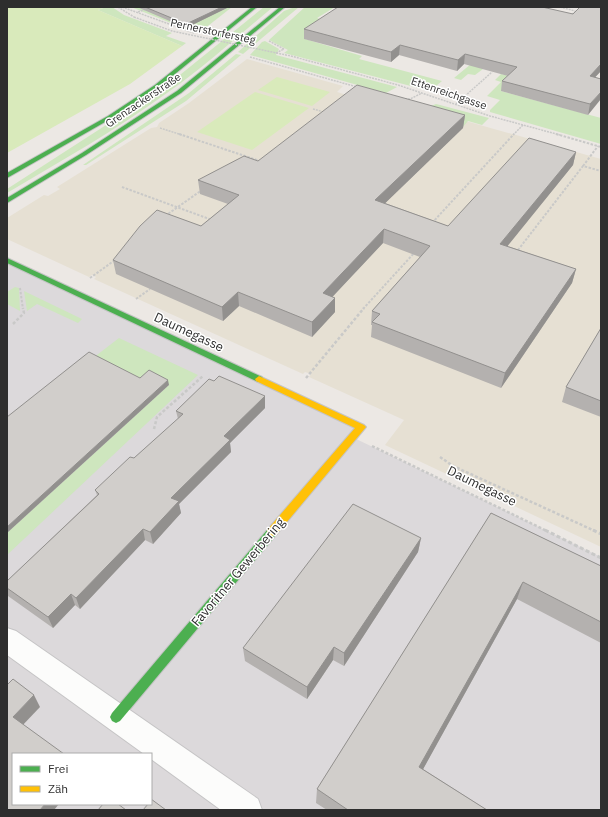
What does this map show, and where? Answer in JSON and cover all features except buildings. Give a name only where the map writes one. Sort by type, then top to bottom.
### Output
[{"type":"main road","name":"Grenzackerstraße","points":[[7,176],[122,110],[157,86],[255,7]]},
{"type":"main road","name":"Grenzackerstraße","points":[[7,201],[84,154],[179,92],[283,7]]},
{"type":"main road","name":"Daumegasse","points":[[7,260],[361,427]]},
{"type":"main road","name":"Favoritner Gewerbering","points":[[116,717],[361,427]]},
{"type":"street","points":[[7,640],[247,810]]},
{"type":"path","name":"Pernerstorfersteg","points":[[118,7],[134,16],[172,31],[291,56]]},
{"type":"path","points":[[122,7],[182,30],[218,38]]},
{"type":"path","points":[[138,12],[152,7]]},
{"type":"path","points":[[560,7],[576,11],[568,18]]},
{"type":"path","points":[[268,41],[284,50],[276,53]]},
{"type":"path","points":[[229,52],[364,89]]},
{"type":"path","name":"Ettenreichgasse","points":[[291,56],[398,85],[523,125],[600,147]]},
{"type":"path","points":[[456,104],[492,72]]},
{"type":"path","points":[[351,91],[356,87]]},
{"type":"path","points":[[399,98],[410,99],[423,93]]},
{"type":"path","points":[[318,117],[329,108]]},
{"type":"path","points":[[314,109],[324,112]]},
{"type":"path","points":[[430,225],[523,125]]},
{"type":"path","points":[[157,127],[261,161],[254,164]]},
{"type":"path","points":[[518,250],[583,166],[600,147]]},
{"type":"path","points":[[583,166],[601,171]]},
{"type":"path","points":[[122,187],[215,222]]},
{"type":"path","points":[[160,220],[176,207],[202,190]]},
{"type":"path","points":[[296,396],[309,373],[419,248]]},
{"type":"path","points":[[68,289],[94,276],[118,258]]},
{"type":"path","points":[[13,324],[24,313],[20,286],[16,285]]},
{"type":"path","points":[[154,429],[157,417],[219,360]]},
{"type":"path","name":"Daumegasse","points":[[352,437],[601,558]]},
{"type":"path","points":[[440,457],[453,466],[601,534]]},
{"type":"shaded area","points":[[247,59],[343,86],[337,92],[350,96],[377,96],[601,159],[601,547],[385,445],[404,420],[309,377],[311,374],[305,372],[303,374],[94,279],[96,277],[92,275],[89,277],[7,239],[7,218],[44,195],[48,196],[60,189],[57,187],[151,128],[157,127],[159,123],[189,103]]},
{"type":"shaded area","points":[[7,260],[361,427],[352,437],[601,557],[601,810],[7,810]]},
{"type":"green space","points":[[7,7],[106,7],[98,10],[182,46],[130,84],[7,153]]},
{"type":"green space","points":[[106,7],[112,7],[124,15],[172,33],[166,36],[186,43],[182,46],[98,10]]},
{"type":"green space","points":[[131,7],[232,7],[199,33]]},
{"type":"green space","points":[[264,7],[273,7],[208,62],[148,107],[7,193],[7,189],[165,87]]},
{"type":"green space","points":[[299,7],[243,54],[238,52],[284,11]]},
{"type":"green space","points":[[305,7],[335,7],[317,18],[330,22],[305,39],[362,56],[359,59],[442,81],[430,91],[284,53],[288,50],[269,40]]},
{"type":"green space","points":[[265,41],[279,49],[276,55],[397,87],[386,93],[250,55],[262,42]]},
{"type":"green space","points":[[236,54],[241,55],[186,101],[86,165],[83,165],[189,93]]},
{"type":"green space","points":[[477,59],[483,69],[475,75],[468,74],[461,80],[454,78]]},
{"type":"green space","points":[[501,74],[515,77],[501,91],[601,118],[601,144],[490,112],[490,110],[500,100],[487,96],[501,82],[495,80]]},
{"type":"green space","points":[[277,77],[330,92],[312,106],[258,90]]},
{"type":"green space","points":[[255,92],[309,108],[252,150],[197,132]]},
{"type":"green space","points":[[436,104],[489,118],[482,125],[468,121],[462,128],[431,106]]},
{"type":"green space","points":[[15,287],[19,288],[20,311],[7,304],[7,292]]},
{"type":"green space","points":[[24,291],[82,319],[78,323],[37,304],[27,311]]},
{"type":"green space","points":[[119,338],[198,375],[7,555],[7,533],[169,385],[141,383],[93,358]]},
{"type":"traffic: fast","points":[[7,176],[110,117],[157,86],[255,7]]},
{"type":"traffic: fast","points":[[7,201],[84,154],[179,92],[283,7]]},
{"type":"traffic: fast","points":[[7,260],[259,379]]},
{"type":"traffic: fast","points":[[116,717],[272,532]]},
{"type":"traffic: slow","points":[[259,379],[361,427],[272,532]]}]
